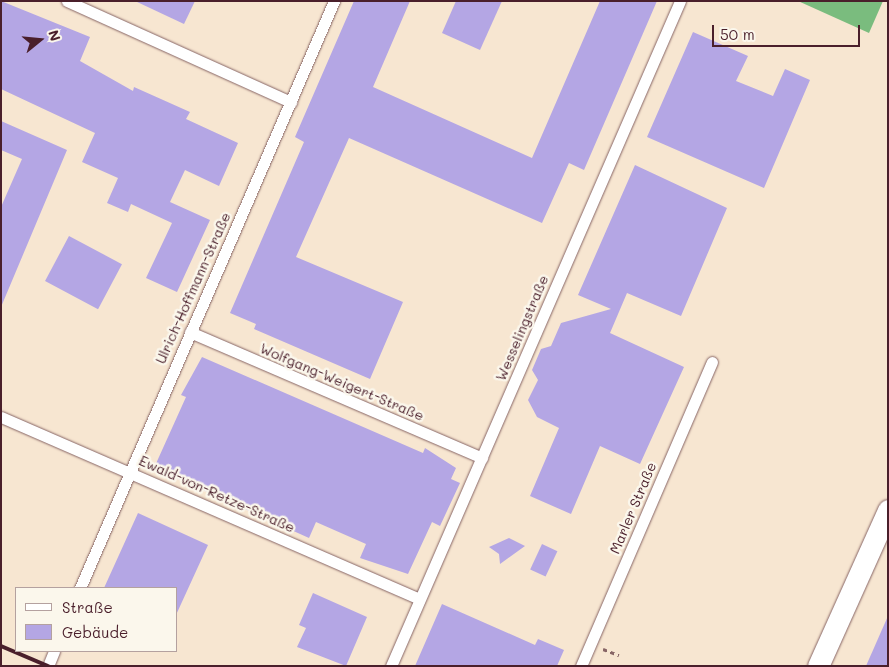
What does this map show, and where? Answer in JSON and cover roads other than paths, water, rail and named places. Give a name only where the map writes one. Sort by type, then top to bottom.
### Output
[{"type":"street","points":[[818,666],[888,510]]},
{"type":"lane","points":[[66,1],[291,102]]},
{"type":"lane","name":"Ulrich-Hoffmann-Straße","points":[[80,587],[334,1]]},
{"type":"lane","name":"Wesselingstraße","points":[[390,666],[680,1]]},
{"type":"lane","name":"Wolfgang-Weigert-Straße","points":[[190,332],[482,458]]},
{"type":"lane","name":"Marler Straße","points":[[582,666],[712,362]]},
{"type":"lane","name":"Ewald-von-Retze-Straße","points":[[1,417],[420,599]]},
{"type":"lane","points":[[48,666],[54,652]]},
{"type":"railway","points":[[1,646],[15,652]]},
{"type":"railway","points":[[15,652],[48,666]]}]
